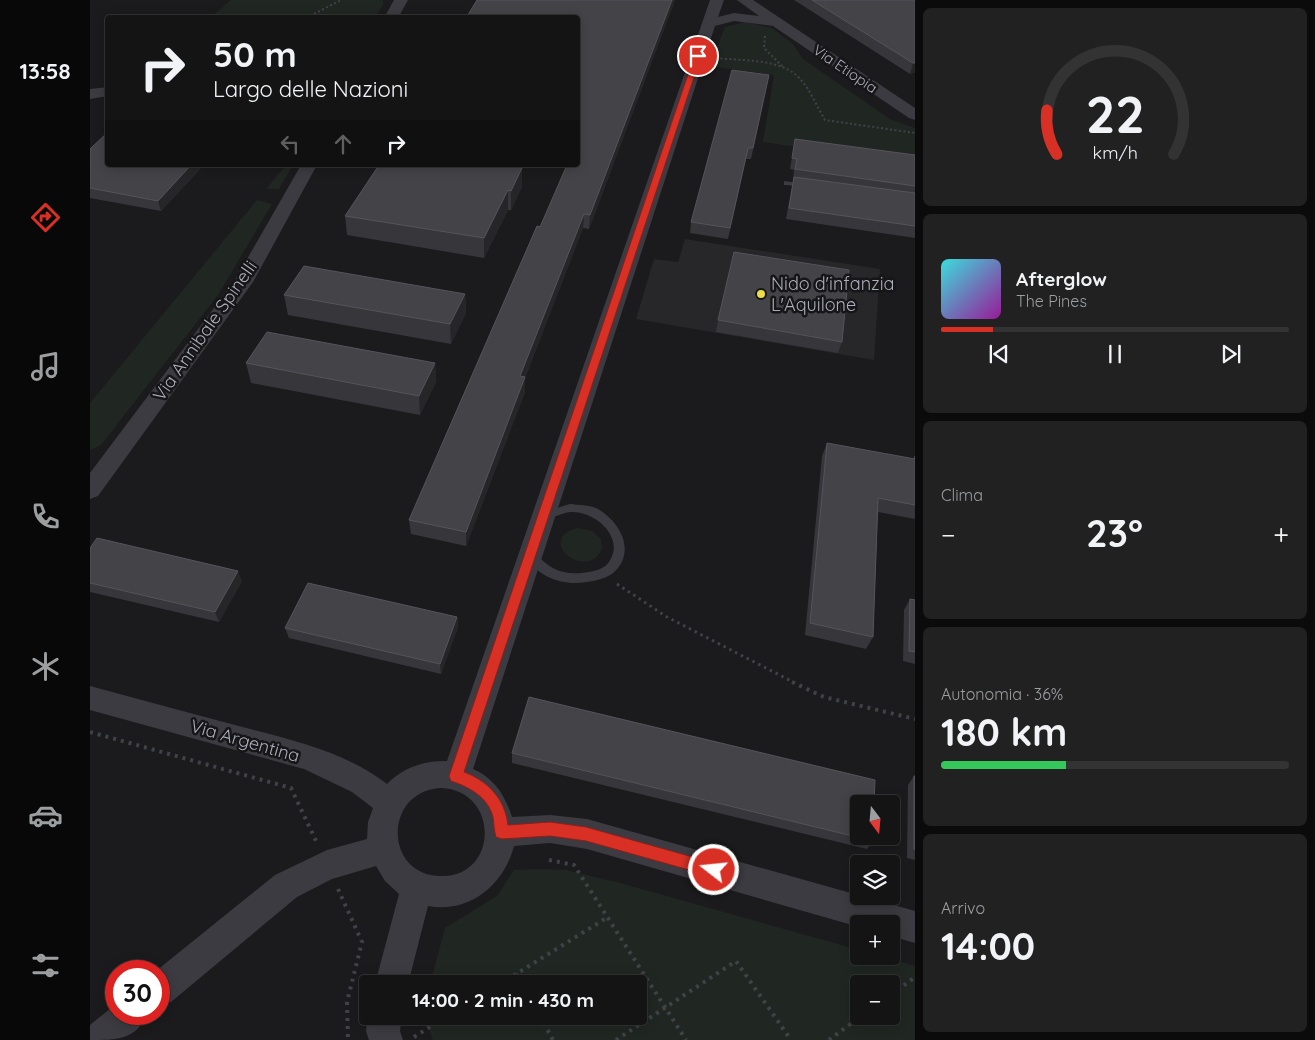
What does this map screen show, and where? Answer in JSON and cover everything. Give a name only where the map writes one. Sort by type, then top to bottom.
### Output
[{"type":"street","points":[[456,776],[717,0]]},
{"type":"street","name":"Via Etiopia","points":[[744,0],[915,115]]},
{"type":"street","name":"Via Etiopia","points":[[710,19],[734,18],[776,22]]},
{"type":"street","points":[[90,94],[105,92]]},
{"type":"street","name":"Via Annibale Spinelli","points":[[90,490],[244,282],[308,167]]},
{"type":"street","name":"Via Argentina","points":[[90,698],[306,757],[349,775],[390,804]]},
{"type":"street","points":[[438,775],[456,776],[471,781],[484,790],[494,802],[500,816],[502,832],[498,851],[488,867],[474,881],[456,889],[436,891],[416,887],[401,878],[389,865],[383,849],[381,834],[384,818],[390,804],[403,790],[419,780],[438,775]]},
{"type":"street","points":[[502,832],[550,829],[586,834],[915,927]]},
{"type":"street","points":[[170,981],[286,886],[327,865],[383,849]]},
{"type":"street","points":[[393,975],[416,887]]},
{"type":"street","points":[[98,1040],[116,1025]]},
{"type":"lane","points":[[787,183],[816,187]]},
{"type":"lane","points":[[531,555],[539,566],[551,574],[566,579],[583,579],[603,572],[610,568],[618,557],[620,545],[618,533],[610,522],[598,514],[584,509],[569,508],[554,511],[542,517]]},
{"type":"path","points":[[312,15],[341,0]]},
{"type":"path","points":[[776,22],[767,30],[764,48],[783,67],[800,77],[825,120],[915,134]]},
{"type":"path","points":[[698,56],[783,67]]},
{"type":"path","points":[[603,572],[619,586],[666,617],[771,672],[824,697],[915,719]]},
{"type":"path","points":[[90,732],[291,788],[362,942],[345,1001],[345,1025],[348,1040]]},
{"type":"path","points":[[549,860],[574,865],[686,1040]]},
{"type":"path","points":[[516,974],[608,917]]},
{"type":"path","points":[[616,1040],[736,961],[791,1040]]},
{"type":"path","points":[[900,988],[915,977]]},
{"type":"path","points":[[391,1032],[416,1025]]},
{"type":"path","points":[[545,1025],[553,1040]]},
{"type":"path","points":[[829,1040],[850,1025]]},
{"type":"shaded area","points":[[231,0],[383,0],[383,5],[376,15],[213,15]]},
{"type":"shaded area","points":[[745,22],[772,28],[793,44],[803,59],[890,119],[915,128],[915,164],[763,142],[774,75],[710,66],[725,27]]},
{"type":"shaded area","points":[[284,167],[292,167],[279,189],[266,189]]},
{"type":"shaded area","points":[[257,200],[272,204],[218,295],[101,445],[90,450],[90,403]]},
{"type":"shaded area","name":"Nido d'infanzia L'Aquilone","points":[[685,239],[880,269],[874,360],[636,319],[654,259],[678,262]]},
{"type":"shaded area","points":[[578,528],[592,531],[601,539],[602,549],[595,558],[586,562],[576,560],[562,548],[561,541],[565,533]]},
{"type":"shaded area","points":[[514,870],[566,870],[620,883],[850,947],[850,965],[900,965],[900,961],[915,966],[915,1040],[433,1040],[427,1025],[647,1025],[647,975],[432,975],[445,928],[497,896]]},
{"type":"building","points":[[477,0],[672,0],[590,215],[584,214],[520,376],[525,377],[466,532],[409,520],[537,226],[540,227],[566,167],[580,167],[580,15],[468,15]]},
{"type":"building","points":[[812,0],[915,0],[915,63],[913,63]]},
{"type":"building","points":[[732,70],[769,75],[753,148],[748,148],[730,228],[691,222]]},
{"type":"building","points":[[105,135],[105,167],[189,167],[158,201],[90,188],[90,149]]},
{"type":"building","points":[[795,139],[915,155],[915,186],[795,169],[797,159],[792,158]]},
{"type":"building","points":[[378,167],[522,168],[511,191],[508,190],[484,238],[345,216]]},
{"type":"building","points":[[794,177],[915,193],[915,226],[789,208]]},
{"type":"building","points":[[734,252],[849,270],[842,342],[718,320]]},
{"type":"building","points":[[304,266],[465,294],[450,324],[284,295]]},
{"type":"building","points":[[267,332],[435,363],[419,396],[246,363]]},
{"type":"building","points":[[827,443],[915,459],[915,505],[878,498],[873,637],[810,623]]},
{"type":"building","points":[[97,538],[238,571],[215,612],[90,583],[90,548]]},
{"type":"building","points":[[308,583],[457,617],[440,664],[285,628]]},
{"type":"building","points":[[910,599],[915,600],[915,652],[909,651]]},
{"type":"building","points":[[529,697],[875,780],[874,795],[850,795],[850,835],[512,753]]},
{"type":"building","points":[[915,776],[915,850],[914,849]]},
{"type":"place","name":"Nido d'infanzia L'Aquilone","points":[[761,294]]},
{"type":"route","points":[[698,56],[559,464],[531,555],[456,776],[471,781],[484,790],[494,802],[500,816],[502,832],[550,829],[586,834],[714,870]]}]
